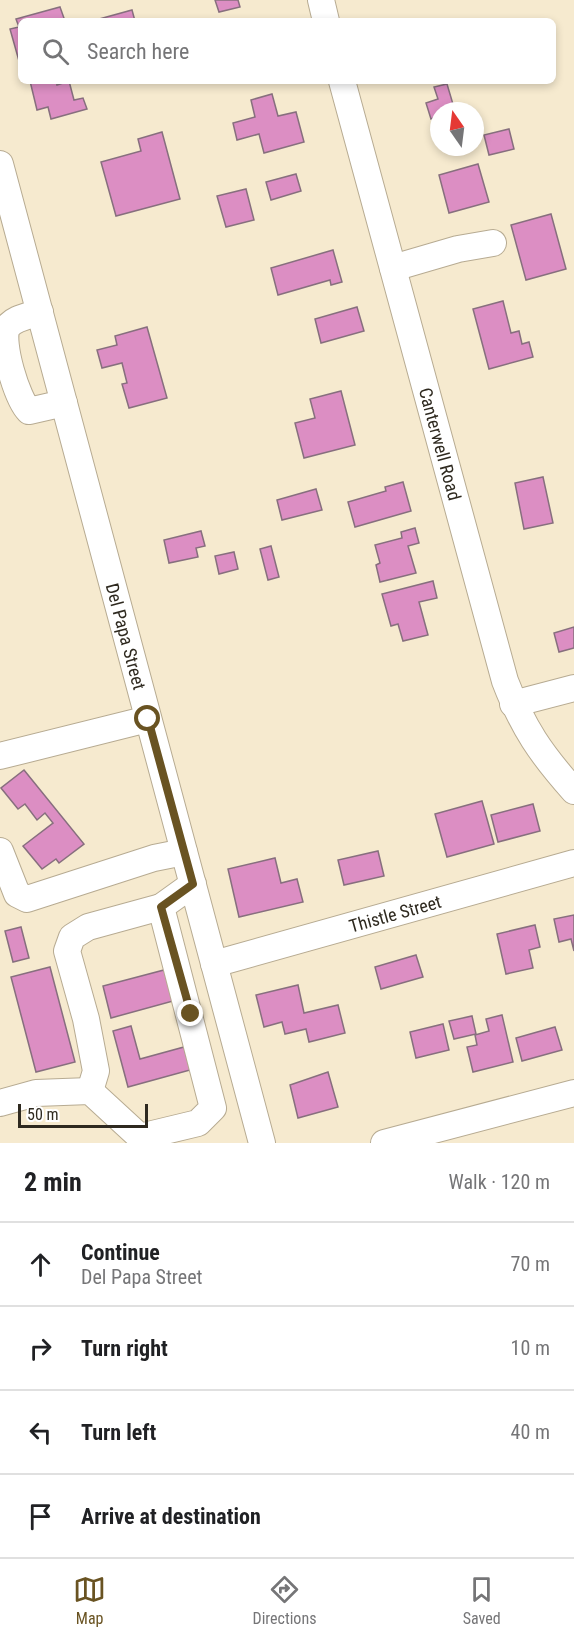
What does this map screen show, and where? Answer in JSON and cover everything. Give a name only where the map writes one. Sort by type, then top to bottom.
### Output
[{"type":"street","points":[[321,0],[325,18]]},
{"type":"street","name":"Canterwell Road","points":[[343,84],[504,681],[513,704],[539,751],[574,791]]},
{"type":"street","name":"Del Papa Street","points":[[0,164],[262,1143]]},
{"type":"street","points":[[393,268],[458,249],[493,243]]},
{"type":"street","points":[[40,312],[16,320],[8,326],[3,336],[9,362],[20,402],[28,411],[64,404]]},
{"type":"street","points":[[513,704],[574,688]]},
{"type":"street","points":[[0,756],[148,719]]},
{"type":"street","points":[[0,851],[17,894],[27,899],[154,858],[184,852]]},
{"type":"street","name":"Thistle Street","points":[[214,964],[574,863]]},
{"type":"street","points":[[90,1091],[96,1071],[86,1019],[67,951],[72,937],[88,927],[161,907],[193,884]]},
{"type":"street","points":[[0,1103],[36,1093],[90,1091],[140,1137],[198,1123],[213,1108],[161,907]]},
{"type":"street","points":[[384,1143],[574,1093]]},
{"type":"building","points":[[215,0],[238,0],[240,7],[219,12]]},
{"type":"building","points":[[60,7],[64,18],[20,18]]},
{"type":"building","points":[[132,10],[134,18],[103,18]]},
{"type":"building","points":[[18,27],[18,57],[10,29]]},
{"type":"building","points":[[31,84],[70,84],[74,100],[83,98],[87,109],[51,119],[48,107],[37,110]]},
{"type":"building","points":[[447,84],[452,102],[430,102],[430,116],[426,103],[438,99],[434,87]]},
{"type":"building","points":[[272,94],[278,116],[296,112],[304,142],[264,153],[259,134],[237,140],[233,123],[255,117],[251,100]]},
{"type":"building","points":[[509,129],[514,149],[489,155],[484,135]]},
{"type":"building","points":[[162,132],[180,199],[116,216],[101,162],[141,151],[138,139]]},
{"type":"building","points":[[478,164],[489,202],[449,213],[439,175]]},
{"type":"building","points":[[296,174],[301,191],[271,200],[266,182]]},
{"type":"building","points":[[246,189],[254,220],[226,227],[217,196]]},
{"type":"building","points":[[551,214],[566,269],[526,280],[511,225]]},
{"type":"building","points":[[333,250],[342,282],[331,285],[330,280],[278,295],[271,268]]},
{"type":"building","points":[[503,301],[511,333],[519,331],[522,344],[529,342],[533,357],[489,369],[473,309]]},
{"type":"building","points":[[357,307],[364,331],[321,343],[315,319]]},
{"type":"building","points":[[147,327],[167,398],[129,408],[122,384],[127,383],[122,363],[102,368],[97,350],[117,345],[115,336]]},
{"type":"building","points":[[341,391],[355,445],[304,458],[295,423],[315,418],[310,399]]},
{"type":"building","points":[[543,477],[553,523],[524,529],[515,483]]},
{"type":"building","points":[[403,482],[411,511],[355,527],[348,502],[386,491],[385,487]]},
{"type":"building","points":[[316,489],[322,510],[282,520],[277,500]]},
{"type":"building","points":[[415,528],[419,543],[408,546],[416,573],[380,582],[376,565],[380,563],[375,545],[402,538],[401,532]]},
{"type":"building","points":[[201,531],[205,546],[196,548],[198,557],[169,563],[164,540]]},
{"type":"building","points":[[271,546],[279,577],[268,580],[260,549]]},
{"type":"building","points":[[234,552],[238,569],[219,574],[215,556]]},
{"type":"building","points":[[433,581],[437,598],[419,602],[428,635],[403,641],[398,624],[391,626],[382,594]]},
{"type":"building","points":[[574,627],[574,648],[559,652],[554,633]]},
{"type":"building","points":[[24,770],[84,844],[59,863],[56,859],[42,869],[23,846],[53,823],[45,813],[37,820],[25,804],[18,809],[1,788]]},
{"type":"building","points":[[482,801],[494,844],[447,857],[435,814]]},
{"type":"building","points":[[533,804],[540,831],[498,842],[491,815]]},
{"type":"building","points":[[378,851],[384,876],[344,885],[338,860]]},
{"type":"building","points":[[275,858],[281,883],[297,879],[303,902],[239,917],[228,869]]},
{"type":"building","points":[[574,915],[574,951],[571,939],[559,942],[554,919]]},
{"type":"building","points":[[535,925],[540,947],[529,950],[533,968],[506,974],[497,934]]},
{"type":"building","points":[[21,927],[29,958],[13,962],[5,931]]},
{"type":"building","points":[[416,955],[423,977],[381,989],[375,967]]},
{"type":"building","points":[[50,967],[75,1062],[36,1072],[11,977]]},
{"type":"building","points":[[164,970],[173,1001],[111,1018],[103,986]]},
{"type":"building","points":[[298,985],[304,1013],[338,1005],[345,1033],[309,1042],[306,1029],[285,1034],[282,1022],[264,1027],[256,995]]},
{"type":"building","points":[[502,1015],[513,1062],[473,1072],[467,1047],[477,1045],[475,1035],[489,1031],[486,1019]]},
{"type":"building","points":[[472,1016],[476,1034],[454,1039],[449,1021]]},
{"type":"building","points":[[443,1024],[449,1050],[416,1058],[410,1032]]},
{"type":"building","points":[[131,1026],[140,1059],[184,1047],[190,1070],[128,1087],[113,1031]]},
{"type":"building","points":[[555,1027],[562,1050],[522,1061],[516,1038]]},
{"type":"building","points":[[328,1072],[338,1107],[298,1118],[290,1085]]},
{"type":"route","points":[[148,719],[193,884],[161,907],[191,1014]]}]
